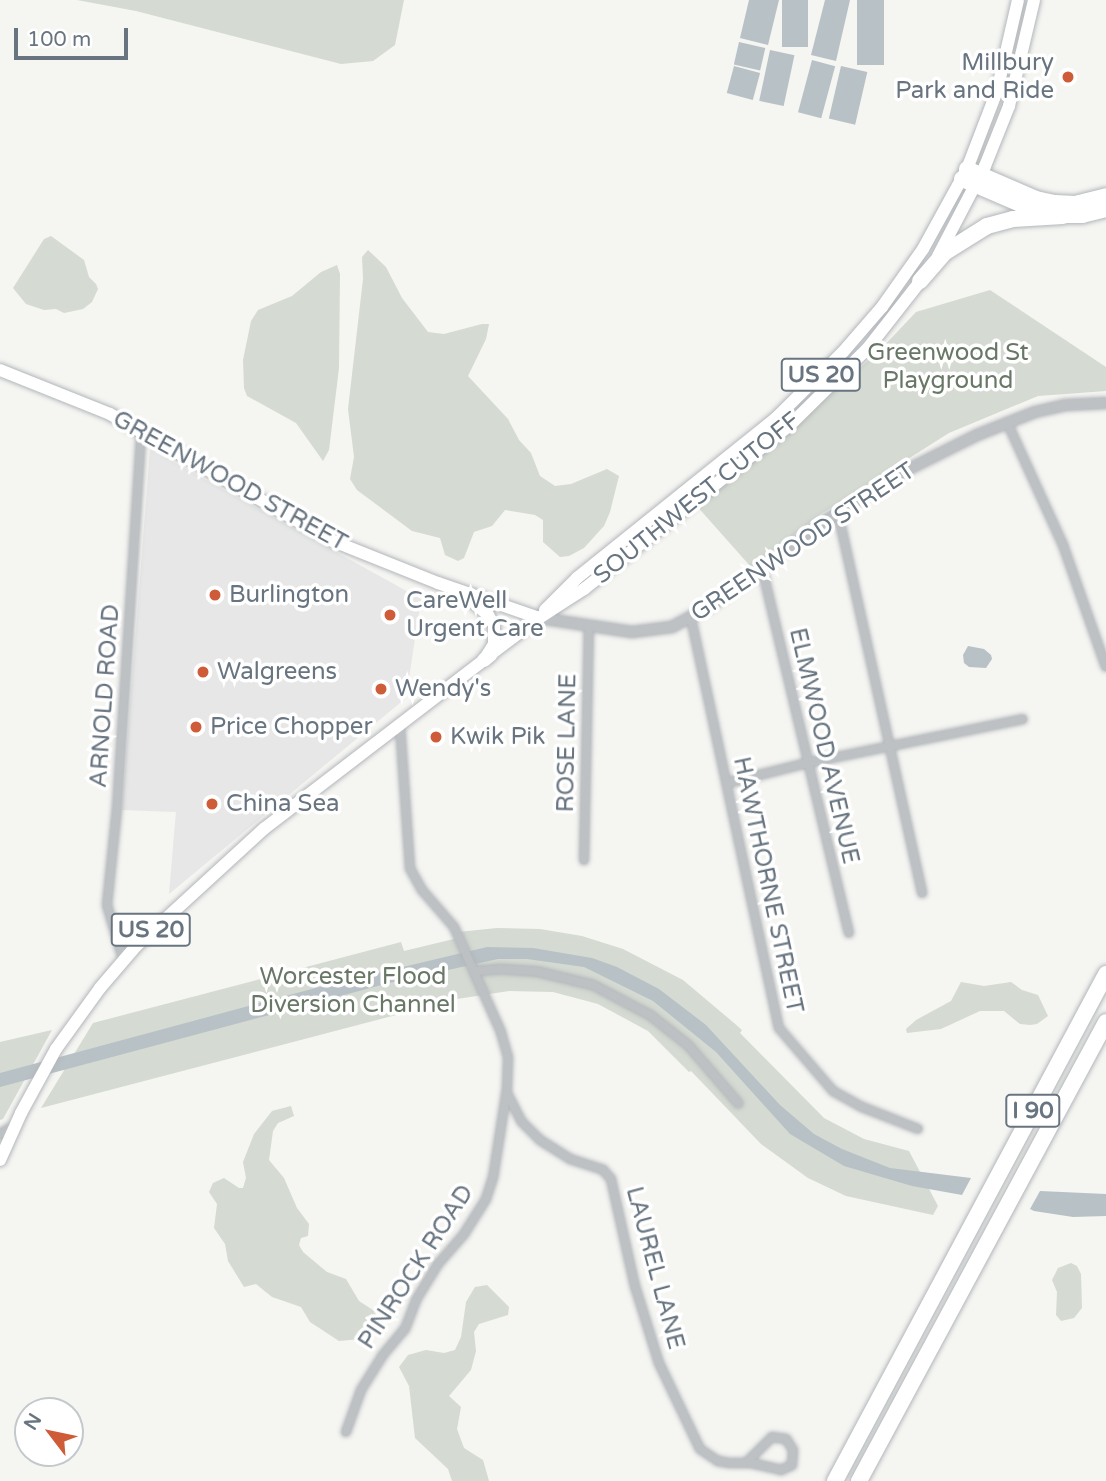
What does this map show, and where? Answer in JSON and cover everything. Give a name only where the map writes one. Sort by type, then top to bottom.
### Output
[{"type":"highway","points":[[971,177],[1055,203],[1076,204],[1106,196]]},
{"type":"highway","points":[[971,177],[1026,208],[1063,216]]},
{"type":"highway","points":[[920,281],[944,253],[987,226],[1013,219],[1063,216],[1106,209]]},
{"type":"highway","name":"I 90","points":[[835,1481],[1106,974]]},
{"type":"highway","name":"I 90","points":[[859,1481],[1106,1023]]},
{"type":"main road","name":"SOUTHWEST CUTOFF","points":[[123,959],[172,910],[282,815],[539,618],[584,589],[789,426],[867,348],[920,281],[952,232],[997,91],[1018,0]]},
{"type":"main road","name":"SOUTHWEST CUTOFF","points":[[539,618],[577,578],[744,445],[825,371],[909,272],[971,177],[1009,106],[1034,0]]},
{"type":"main road","name":"GREENWOOD STREET","points":[[0,370],[95,407],[328,539],[463,592],[539,618]]},
{"type":"main road","points":[[463,592],[488,615],[494,625],[494,644],[487,657]]},
{"type":"main road","name":"US 20","points":[[0,1160],[18,1119],[56,1049],[123,959]]},
{"type":"street","name":"GREENWOOD STREET","points":[[539,618],[589,627],[649,632],[672,627],[691,618],[893,477],[1007,422],[1057,406],[1106,403]]},
{"type":"street","points":[[1007,422],[1063,545],[1106,667]]},
{"type":"street","name":"ARNOLD ROAD","points":[[123,959],[107,905],[117,804],[141,432]]},
{"type":"street","points":[[838,513],[922,893]]},
{"type":"street","name":"ELMWOOD AVENUE","points":[[762,568],[849,933]]},
{"type":"street","name":"HAWTHORNE STREET","points":[[691,618],[781,1032],[833,1091],[858,1105],[918,1129]]},
{"type":"street","name":"ROSE LANE","points":[[584,860],[589,627]]},
{"type":"street","points":[[727,783],[807,763],[1023,719]]},
{"type":"street","name":"PINROCK ROAD","points":[[346,1432],[361,1390],[382,1356],[405,1329],[416,1300],[438,1264],[464,1234],[486,1199],[493,1178],[507,1093],[507,1048],[454,927],[422,890],[410,868],[400,724]]},
{"type":"street","points":[[473,970],[539,972],[593,985],[650,1015],[688,1045],[738,1103]]},
{"type":"street","name":"LAUREL LANE","points":[[507,1093],[522,1122],[536,1136],[570,1159],[603,1170],[611,1179],[635,1286],[663,1372],[694,1439],[704,1453],[718,1461],[785,1470],[792,1465],[793,1450],[786,1439],[772,1437],[746,1463]]},
{"type":"street","points":[[0,1134],[18,1119]]},
{"type":"shaded area","points":[[749,0],[779,0],[768,45],[740,38]]},
{"type":"shaded area","points":[[782,0],[808,0],[808,47],[782,47]]},
{"type":"shaded area","points":[[825,0],[850,0],[836,61],[811,55]]},
{"type":"shaded area","points":[[857,0],[884,0],[884,65],[857,65]]},
{"type":"shaded area","points":[[739,42],[765,48],[760,70],[734,64]]},
{"type":"shaded area","points":[[770,50],[794,55],[784,106],[759,101]]},
{"type":"shaded area","points":[[812,60],[835,66],[821,118],[798,112]]},
{"type":"shaded area","points":[[734,66],[760,73],[753,100],[727,93]]},
{"type":"shaded area","points":[[841,66],[867,72],[855,125],[829,119]]},
{"type":"shaded area","points":[[150,449],[421,599],[406,698],[169,894],[176,812],[122,810]]},
{"type":"shaded area","points":[[968,646],[984,649],[991,655],[992,659],[986,668],[969,667],[964,663],[963,655]]},
{"type":"shaded area","points":[[487,947],[533,948],[592,958],[617,967],[659,989],[706,1025],[780,1105],[814,1134],[842,1149],[890,1168],[971,1178],[962,1195],[912,1186],[844,1166],[790,1134],[716,1052],[653,1001],[584,967],[527,959],[498,959],[389,983],[0,1087],[0,1073],[323,986]]},
{"type":"shaded area","points":[[1040,1191],[1106,1194],[1106,1216],[1073,1217],[1034,1211],[1030,1209]]},
{"type":"green space","points":[[77,0],[404,0],[395,45],[373,61],[341,64],[136,11]]},
{"type":"green space","points":[[51,236],[84,260],[89,277],[96,284],[98,289],[92,302],[83,309],[64,313],[56,309],[44,310],[26,304],[13,288],[44,239]]},
{"type":"green space","points":[[368,250],[386,267],[402,298],[428,332],[444,334],[489,324],[486,339],[468,376],[508,419],[519,440],[531,453],[540,476],[555,486],[571,484],[607,469],[619,476],[604,526],[584,548],[569,556],[560,557],[543,542],[543,520],[535,515],[505,510],[492,526],[474,532],[464,558],[458,561],[445,555],[440,538],[412,531],[357,490],[350,479],[354,457],[348,409],[363,279],[362,257]]},
{"type":"green space","points":[[337,265],[340,274],[339,368],[329,450],[323,461],[296,423],[247,396],[243,360],[251,321],[258,310],[292,296],[321,272]]},
{"type":"green space","name":"Greenwood St Playground","points":[[990,290],[1106,367],[1106,391],[1038,396],[949,433],[821,514],[751,567],[695,504],[763,454],[881,349],[916,312]]},
{"type":"green space","name":"Worcester Flood Diversion Channel","points":[[497,928],[540,929],[582,936],[623,949],[683,980],[742,1030],[740,1033],[824,1118],[864,1139],[909,1151],[938,1206],[933,1215],[846,1196],[808,1178],[761,1144],[691,1071],[648,1031],[598,1004],[553,992],[509,991],[457,999],[41,1108],[93,1023],[401,942],[404,951],[458,938],[458,932]]},
{"type":"green space","points":[[961,982],[984,986],[1011,982],[1022,990],[1038,995],[1048,1016],[1037,1024],[1030,1025],[1020,1024],[1004,1011],[980,1011],[941,1029],[907,1033],[906,1029],[916,1020],[951,1001]]},
{"type":"green space","points":[[52,1030],[3,1119],[0,1120],[0,1042]]},
{"type":"green space","points":[[291,1106],[294,1116],[278,1123],[273,1131],[269,1160],[284,1178],[297,1208],[309,1224],[308,1236],[301,1238],[299,1245],[303,1252],[327,1272],[346,1279],[359,1301],[376,1312],[381,1321],[376,1331],[361,1339],[339,1341],[310,1322],[301,1307],[272,1297],[256,1284],[244,1287],[228,1261],[225,1244],[214,1228],[217,1204],[209,1192],[213,1183],[224,1178],[243,1188],[246,1178],[243,1162],[254,1134],[272,1111]]},
{"type":"green space","points":[[1071,1263],[1077,1266],[1081,1274],[1082,1308],[1074,1318],[1061,1321],[1056,1315],[1057,1292],[1052,1280],[1058,1268]]},
{"type":"green space","points":[[487,1285],[509,1307],[508,1315],[479,1324],[474,1332],[476,1351],[471,1370],[449,1396],[461,1407],[457,1429],[464,1448],[483,1460],[489,1481],[452,1481],[448,1469],[415,1438],[409,1386],[399,1367],[408,1355],[426,1350],[444,1353],[455,1350],[461,1337],[466,1302],[475,1287]]},
{"type":"place","name":"Millbury Park and Ride","points":[[1068,77]]},
{"type":"place","name":"Burlington","points":[[215,595]]},
{"type":"place","name":"CareWell Urgent Care","points":[[390,615]]},
{"type":"place","name":"Walgreens","points":[[203,672]]},
{"type":"place","name":"Wendy's","points":[[381,689]]},
{"type":"place","name":"Price Chopper","points":[[196,727]]},
{"type":"place","name":"Kwik Pik","points":[[436,737]]},
{"type":"place","name":"China Sea","points":[[212,804]]}]
